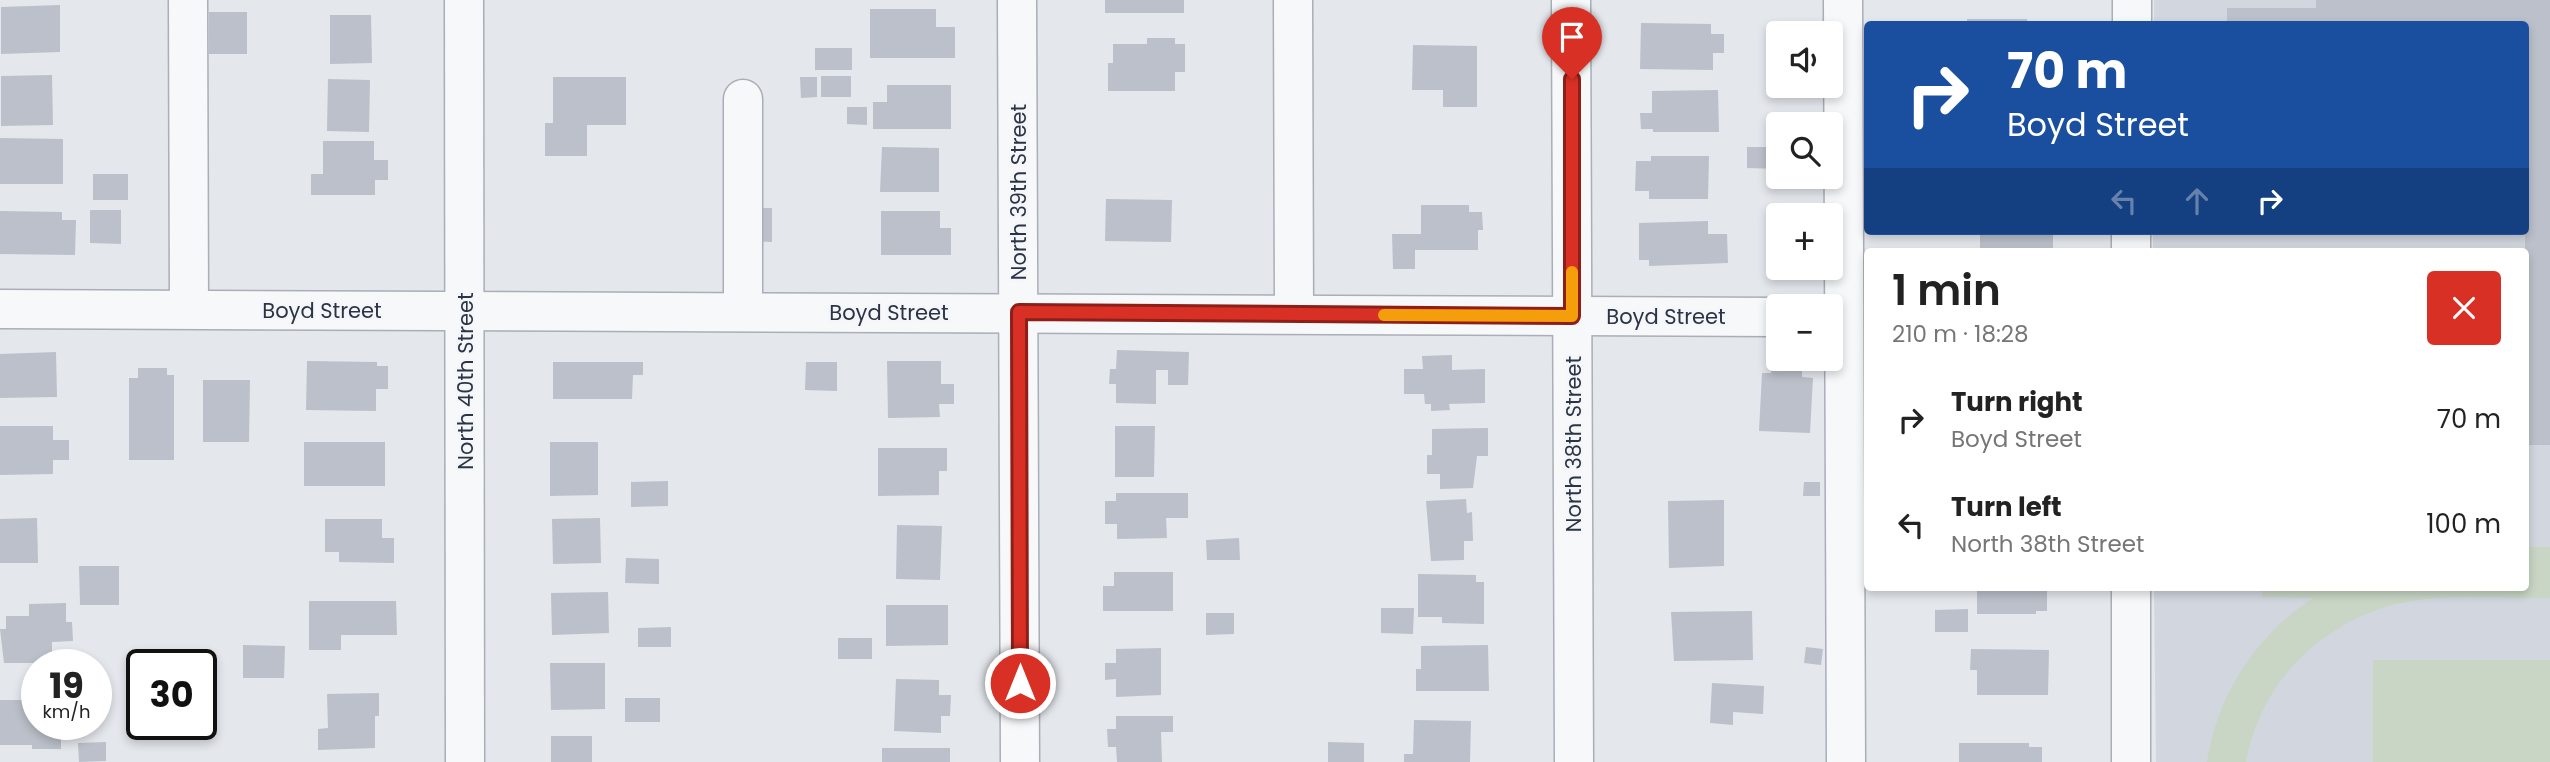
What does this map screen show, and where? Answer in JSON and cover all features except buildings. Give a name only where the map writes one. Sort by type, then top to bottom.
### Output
[{"type":"street","points":[[188,0],[189,309]]},
{"type":"street","name":"North 40th Street","points":[[464,0],[465,762]]},
{"type":"street","name":"North 39th Street","points":[[1017,0],[1020,762]]},
{"type":"street","points":[[1293,0],[1294,314]]},
{"type":"street","name":"North 38th Street","points":[[1571,0],[1574,762]]},
{"type":"street","points":[[1843,0],[1847,317],[1846,762]]},
{"type":"street","points":[[2132,0],[2132,21]]},
{"type":"street","points":[[743,99],[743,312]]},
{"type":"street","name":"Boyd Street","points":[[0,309],[1766,317]]},
{"type":"street","points":[[2131,591],[2131,762]]},
{"type":"shaded area","points":[[2154,0],[2550,0],[2550,762],[2156,762],[2154,591],[2529,591],[2529,248],[2153,248],[2153,235],[2529,235],[2529,21],[2154,21]]},
{"type":"green space","points":[[2529,547],[2550,547],[2550,598],[2423,599],[2376,610],[2323,638],[2281,680],[2254,733],[2246,762],[2207,762],[2220,713],[2242,669],[2274,630],[2313,598],[2262,597],[2262,591],[2529,591]]},
{"type":"green space","points":[[2373,660],[2550,660],[2550,762],[2373,762]]},
{"type":"slow traffic","points":[[1384,315],[1572,316],[1572,272]]},
{"type":"route","points":[[1020,683],[1019,312],[1572,316],[1572,79]]}]
